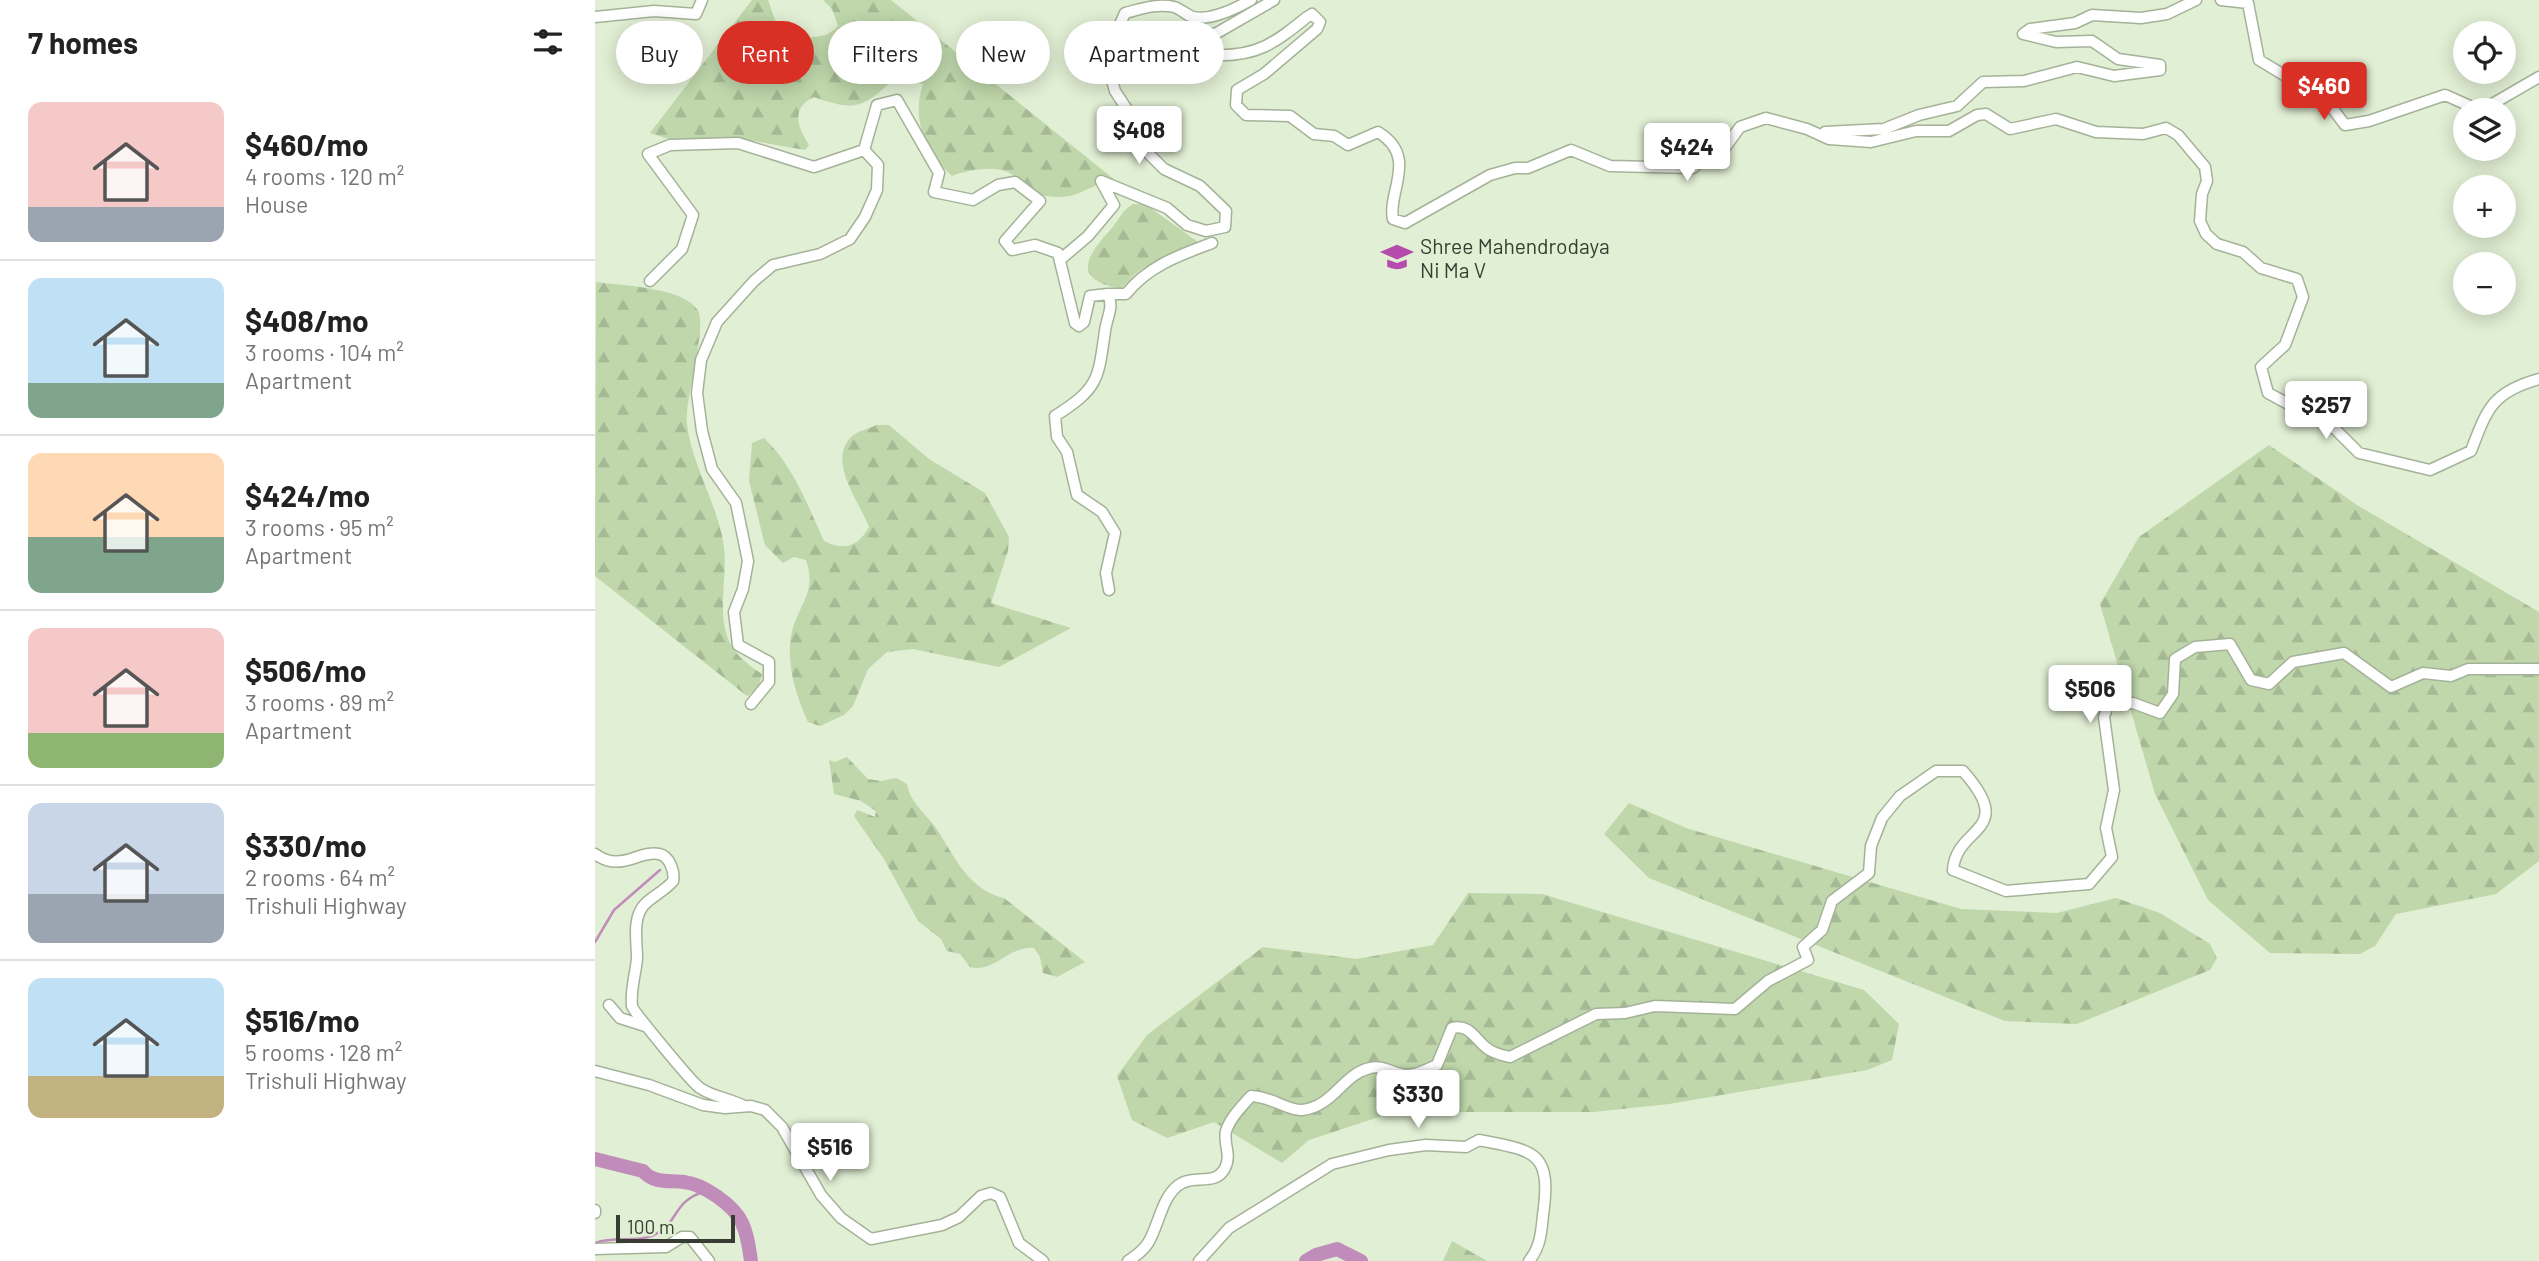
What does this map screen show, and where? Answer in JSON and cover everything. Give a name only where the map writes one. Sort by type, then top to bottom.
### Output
[{"type":"street","points":[[595,17],[654,11],[696,14],[702,0]]},
{"type":"street","points":[[1061,259],[1088,236],[1114,205],[1101,181],[1167,208],[1187,225],[1206,231],[1225,227],[1226,211],[1200,186],[1164,169],[1143,148],[1137,125],[1115,91],[1108,59],[1125,13],[1150,6],[1164,6],[1175,7],[1195,18],[1231,11],[1251,0]]},
{"type":"street","points":[[1274,0],[1215,34],[1169,32],[1161,36],[1157,48],[1160,53],[1166,54],[1182,50],[1212,55],[1251,52],[1269,47],[1312,14],[1317,17],[1320,22],[1317,29],[1264,74],[1237,90],[1236,105],[1246,115],[1290,116],[1314,134],[1334,136],[1348,145],[1378,132],[1385,136],[1397,155],[1400,170],[1400,184],[1391,209],[1392,219],[1405,223],[1439,201],[1490,175],[1515,168],[1528,168],[1571,150],[1610,166],[1693,167],[1705,157],[1724,149],[1740,127],[1766,118],[1815,132],[1829,139],[1871,142],[1916,131],[1949,131],[1977,115],[1986,114],[2010,129],[2056,119],[2096,132],[2143,134],[2170,130],[2205,167],[2207,181],[2202,194],[2200,221],[2206,234],[2217,243],[2243,252],[2261,268],[2297,279],[2303,297],[2285,345],[2261,368],[2268,393],[2335,429],[2359,453],[2430,470],[2471,451],[2488,407],[2522,383],[2539,379]]},
{"type":"street","points":[[1815,132],[1884,130],[1919,115],[1957,106],[1983,82],[2024,81],[2077,67],[2114,76],[2160,69],[2159,65],[2118,59],[2092,41],[2056,42],[2024,34],[2030,29],[2074,23],[2092,15],[2141,18],[2167,14],[2196,0]]},
{"type":"street","points":[[2221,0],[2249,3],[2259,60],[2327,100],[2345,125],[2369,121],[2445,95],[2453,98]]},
{"type":"street","points":[[2501,98],[2539,77]]},
{"type":"street","points":[[864,150],[877,106],[897,100],[939,173],[934,192],[973,200],[998,185],[1015,182],[1040,201],[1005,241],[1012,250],[1035,245],[1058,253],[1075,323],[1079,326],[1084,322],[1090,296],[1126,294],[1136,282],[1161,264],[1212,243]]},
{"type":"street","points":[[650,281],[682,249],[692,215],[648,154],[670,145],[738,143],[814,167],[864,150]]},
{"type":"street","points":[[751,704],[769,682],[769,662],[738,645],[734,612],[743,589],[748,561],[736,503],[712,469],[702,431],[697,393],[701,360],[717,322],[754,281],[773,265],[820,254],[850,239],[865,217],[877,190],[879,165],[864,150]]},
{"type":"street","points":[[1108,294],[1112,305],[1105,328],[1101,368],[1075,403],[1055,416],[1056,437],[1067,452],[1077,495],[1102,512],[1115,533],[1106,573],[1109,590]]},
{"type":"street","points":[[1128,1261],[1150,1240],[1163,1209],[1176,1188],[1189,1180],[1203,1181],[1219,1176],[1224,1170],[1229,1155],[1226,1132],[1238,1109],[1251,1097],[1267,1097],[1295,1111],[1305,1110],[1339,1092],[1348,1079],[1369,1068],[1416,1074],[1437,1065],[1452,1028],[1459,1026],[1472,1032],[1492,1052],[1510,1057],[1596,1014],[1626,1013],[1655,1006],[1735,1009],[1768,981],[1808,960],[1803,947],[1822,930],[1832,901],[1869,873],[1871,846],[1882,818],[1900,796],[1936,771],[1963,771],[1980,791],[1986,809],[1983,823],[1954,860],[1953,870],[2005,891],[2089,884],[2112,857],[2106,828],[2114,790],[2104,717],[2108,705],[2133,703],[2160,713],[2173,694],[2175,659],[2195,647],[2230,645],[2251,680],[2269,684],[2293,662],[2344,653],[2391,687],[2423,674],[2451,676],[2468,669],[2539,669]]},
{"type":"street","points":[[595,854],[606,860],[621,861],[659,854],[666,857],[674,876],[667,888],[643,906],[636,928],[637,957],[632,1004],[635,1013],[661,1040],[691,1081],[708,1093],[730,1098],[744,1106]]},
{"type":"street","points":[[609,1005],[620,1018],[645,1026]]},
{"type":"street","points":[[595,1072],[649,1085],[703,1105],[725,1108],[744,1106],[765,1110],[776,1119],[815,1188],[841,1218],[866,1237],[880,1239],[942,1225],[959,1217],[981,1196],[991,1193],[1000,1197],[1019,1243],[1043,1261]]},
{"type":"street","points":[[1199,1261],[1229,1228],[1332,1164],[1407,1147],[1466,1147],[1479,1140],[1521,1149],[1534,1156],[1546,1174],[1547,1193],[1541,1239],[1529,1261]]},
{"type":"street","points":[[595,1249],[666,1247],[682,1237],[690,1237],[709,1261]]},
{"type":"green space","points":[[752,0],[768,0],[775,21],[736,21]]},
{"type":"green space","points":[[823,0],[891,0],[917,21],[836,21],[832,9]]},
{"type":"green space","points":[[828,34],[828,84],[888,84],[875,96],[858,104],[840,105],[814,97],[806,102],[798,119],[809,145],[805,150],[748,140],[669,139],[650,133],[688,84],[703,84],[703,64],[717,46],[717,84],[814,84],[814,37]]},
{"type":"green space","points":[[942,41],[956,52],[956,84],[996,84],[1115,180],[1073,195],[1058,197],[1029,191],[1015,177],[1001,170],[975,170],[952,176],[934,156],[923,134],[920,97],[923,84],[942,84]]},
{"type":"green space","points":[[1133,204],[1145,204],[1198,242],[1149,265],[1121,289],[1095,279],[1089,273],[1088,266],[1095,249],[1123,212]]},
{"type":"green space","points":[[596,282],[636,286],[678,296],[697,309],[700,317],[687,424],[693,453],[723,541],[723,612],[727,636],[737,653],[762,674],[759,687],[747,696],[595,576]]},
{"type":"green space","points":[[876,425],[889,425],[929,459],[985,493],[1009,537],[1008,551],[991,603],[1071,628],[999,667],[913,649],[887,652],[868,669],[853,706],[844,715],[820,726],[808,722],[796,690],[790,655],[792,632],[808,590],[809,571],[806,560],[794,557],[783,563],[765,545],[749,481],[752,443],[764,438],[774,449],[799,486],[824,541],[844,546],[855,543],[869,527],[847,482],[842,458],[844,447],[851,437]]},
{"type":"green space","points":[[2269,445],[2357,505],[2539,612],[2539,861],[2496,894],[2396,914],[2375,946],[2360,954],[2270,953],[2208,900],[2155,794],[2100,604],[2139,537]]},
{"type":"green space","points":[[847,757],[868,779],[881,781],[896,778],[907,784],[916,804],[936,827],[958,863],[973,881],[982,889],[1004,898],[1085,962],[1057,977],[1043,973],[1040,957],[1034,948],[1025,948],[986,967],[978,968],[970,967],[960,954],[947,951],[941,939],[918,921],[884,859],[854,816],[857,810],[875,817],[876,811],[861,801],[834,794],[829,760],[835,762]]},
{"type":"green space","points":[[1629,803],[1686,828],[1961,909],[2057,913],[2116,898],[2160,913],[2210,944],[2217,958],[2210,970],[2077,1024],[2005,1021],[1649,878],[1604,834]]},
{"type":"green space","points":[[1468,893],[1542,894],[1864,990],[1899,1024],[1892,1060],[1867,1070],[1669,1104],[1594,1112],[1394,1112],[1309,1140],[1282,1163],[1214,1122],[1167,1138],[1132,1120],[1117,1076],[1147,1035],[1263,947],[1357,959],[1433,945]]},
{"type":"green space","points":[[1452,1241],[1487,1261],[1443,1261]]},
{"type":"waterway","points":[[595,942],[614,910],[660,870]]},
{"type":"waterway","points":[[595,1159],[643,1171],[657,1180],[692,1184],[717,1196],[732,1209],[742,1223],[751,1261]]},
{"type":"waterway","points":[[595,1243],[656,1234],[664,1229],[687,1200],[706,1191]]},
{"type":"waterway","points":[[1306,1261],[1337,1249],[1361,1261]]},
{"type":"place","name":"Shree Mahendrodaya Ni Ma V","points":[[1397,257]]}]
